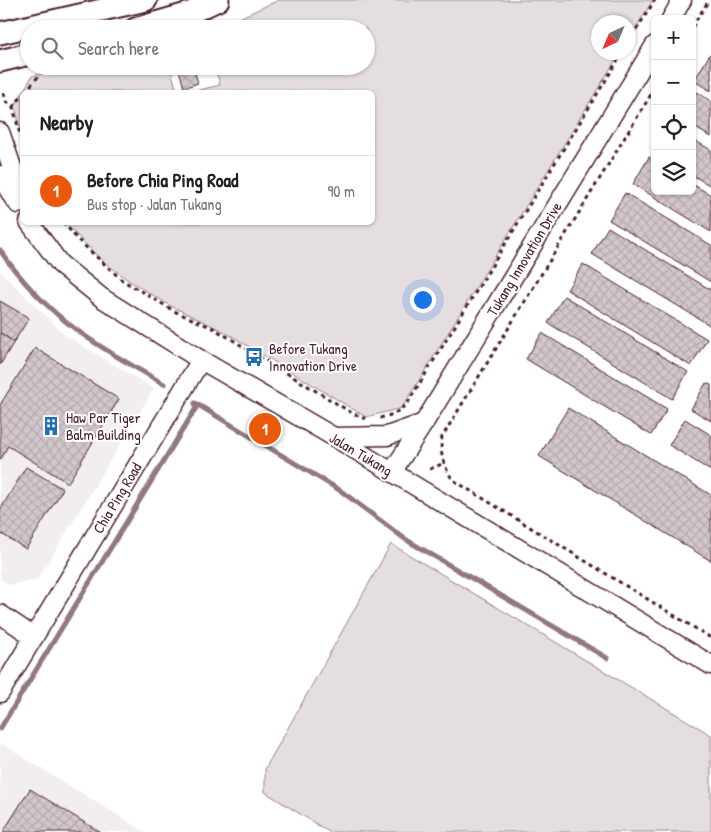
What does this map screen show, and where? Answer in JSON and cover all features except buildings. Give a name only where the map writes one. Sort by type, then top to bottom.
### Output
[{"type":"main road","points":[[58,20],[146,0]]},
{"type":"main road","points":[[166,20],[190,13],[218,0]]},
{"type":"main road","points":[[0,33],[20,28]]},
{"type":"main road","points":[[0,62],[20,56]]},
{"type":"street","points":[[673,15],[682,0]]},
{"type":"street","name":"Tukang Innovation Drive","points":[[392,472],[424,423],[651,52]]},
{"type":"street","points":[[0,132],[14,173],[20,208]]},
{"type":"street","points":[[0,175],[20,208]]},
{"type":"street","name":"Jalan Tukang","points":[[31,225],[60,264],[102,298],[201,360],[334,437],[711,665]]},
{"type":"street","name":"Chia Ping Road","points":[[0,693],[201,360]]},
{"type":"street","points":[[334,437],[387,436],[424,423]]},
{"type":"street","points":[[0,614],[34,636]]},
{"type":"path","points":[[636,30],[655,0]]},
{"type":"path","points":[[696,21],[709,0]]},
{"type":"path","points":[[66,225],[78,240],[122,280],[176,312],[213,328],[352,413],[367,420],[382,418],[394,414],[407,404],[618,60]]},
{"type":"path","points":[[27,90],[39,75]]},
{"type":"path","points":[[4,93],[6,102],[13,108],[20,134]]},
{"type":"path","points":[[651,95],[442,437],[440,447],[444,463],[453,480],[711,638]]},
{"type":"path","points":[[13,108],[20,99]]},
{"type":"path","points":[[430,469],[444,463]]},
{"type":"shaded area","points":[[279,0],[653,0],[636,28],[636,15],[591,15],[591,60],[616,60],[402,408],[366,417],[225,332],[169,305],[128,280],[100,259],[67,225],[375,225],[375,90],[199,90],[220,85],[217,75],[375,75],[375,20],[235,20]]},
{"type":"shaded area","points":[[172,75],[176,90],[24,90],[32,76]]},
{"type":"shaded area","points":[[20,97],[20,127],[15,106]]},
{"type":"shaded area","points":[[0,271],[65,335],[154,389],[38,579],[9,585],[0,579]]},
{"type":"shaded area","points":[[391,544],[711,735],[711,832],[329,832],[265,792],[265,769]]},
{"type":"shaded area","points":[[0,743],[145,832],[0,832]]},
{"type":"waterway","points":[[0,250],[26,283],[67,323],[120,359],[164,384]]},
{"type":"waterway","points":[[0,729],[196,408],[195,403],[341,491],[405,539],[607,658]]},
{"type":"place","name":"Before Tukang Innovation Drive","points":[[254,357]]},
{"type":"place","name":"Haw Par Tiger Balm Building","points":[[51,426]]},
{"type":"place","name":"Before Chia Ping Road","points":[[265,429]]}]
